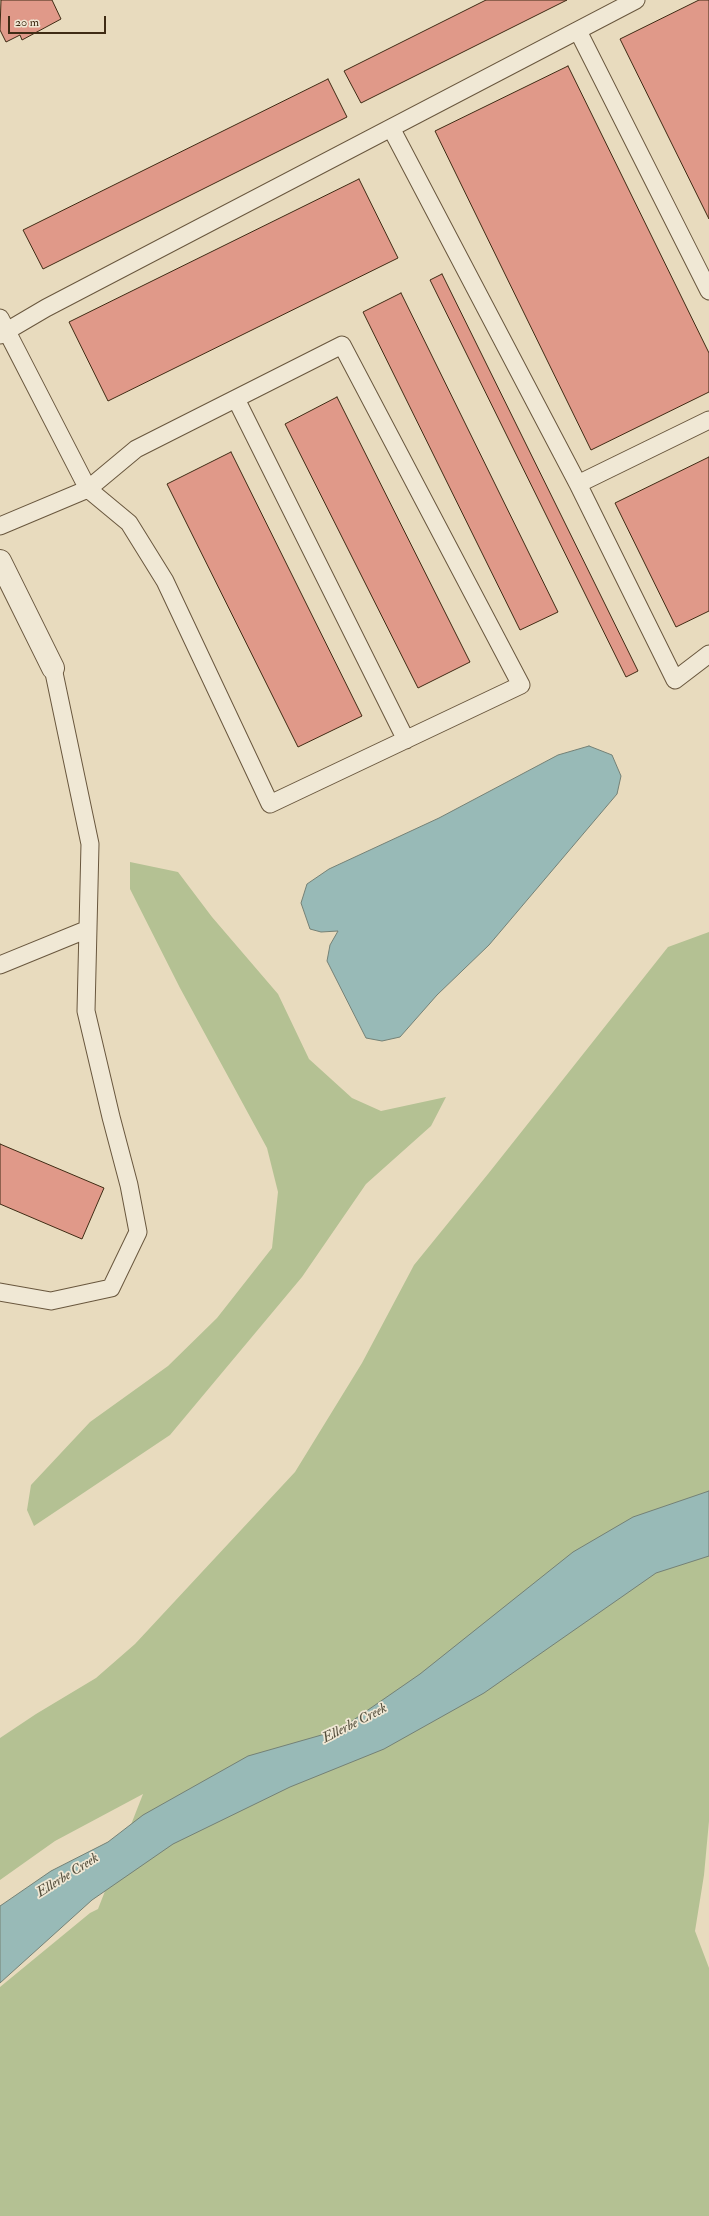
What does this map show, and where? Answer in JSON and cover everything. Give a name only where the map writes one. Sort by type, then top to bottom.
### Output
[{"type":"street","points":[[0,561],[53,668]]},
{"type":"lane","points":[[0,526],[88,489],[136,449],[342,345],[521,685],[270,804],[165,581],[130,524],[88,489],[2,328],[46,308],[636,0]]},
{"type":"lane","points":[[578,31],[709,291]]},
{"type":"lane","points":[[391,128],[578,484],[675,680],[709,654]]},
{"type":"lane","points":[[236,398],[406,740]]},
{"type":"lane","points":[[578,484],[709,420]]},
{"type":"lane","points":[[0,1292],[51,1301],[111,1288],[138,1232],[130,1185],[111,1117],[86,1012],[90,844],[53,668]]},
{"type":"lane","points":[[0,965],[88,929]]},
{"type":"green space","points":[[130,862],[178,872],[212,917],[278,994],[309,1059],[352,1098],[381,1111],[446,1097],[431,1126],[366,1184],[302,1277],[170,1435],[34,1526],[27,1510],[31,1485],[90,1422],[168,1366],[217,1318],[272,1248],[278,1192],[267,1148],[180,988],[130,889]]},
{"type":"green space","points":[[709,932],[709,1821],[704,1875],[695,1931],[709,1968],[709,2216],[0,2216],[0,1987],[90,1913],[98,1909],[143,1794],[55,1841],[0,1880],[0,1738],[36,1714],[96,1678],[135,1644],[295,1472],[362,1363],[414,1265],[668,947]]},
{"type":"water","points":[[589,746],[612,755],[621,776],[617,794],[489,945],[437,995],[400,1037],[382,1041],[366,1038],[327,961],[330,945],[338,931],[321,932],[310,929],[301,903],[307,884],[329,869],[439,818],[558,755]]},
{"type":"water","name":"Ellerbe Creek","points":[[709,1491],[709,1556],[656,1573],[484,1693],[384,1749],[290,1787],[173,1844],[92,1900],[0,1983],[0,1906],[51,1871],[108,1842],[143,1815],[248,1756],[339,1730],[420,1674],[573,1552],[633,1517]]},
{"type":"building","points":[[1,0],[52,0],[61,19],[22,40],[20,35],[6,42],[0,30]]},
{"type":"building","points":[[486,0],[567,0],[361,103],[344,71]]},
{"type":"building","points":[[699,0],[709,0],[709,219],[620,39]]},
{"type":"building","points":[[568,66],[709,353],[709,392],[591,450],[435,131]]},
{"type":"building","points":[[328,79],[347,117],[43,269],[23,230]]},
{"type":"building","points":[[359,179],[398,258],[108,401],[69,322]]},
{"type":"building","points":[[442,274],[638,671],[626,677],[430,280]]},
{"type":"building","points":[[401,293],[558,612],[520,630],[363,312]]},
{"type":"building","points":[[337,397],[470,662],[418,688],[285,424]]},
{"type":"building","points":[[231,452],[362,716],[298,747],[167,484]]},
{"type":"building","points":[[709,457],[709,611],[676,627],[615,503]]},
{"type":"building","points":[[0,1144],[104,1188],[82,1239],[0,1204]]}]
